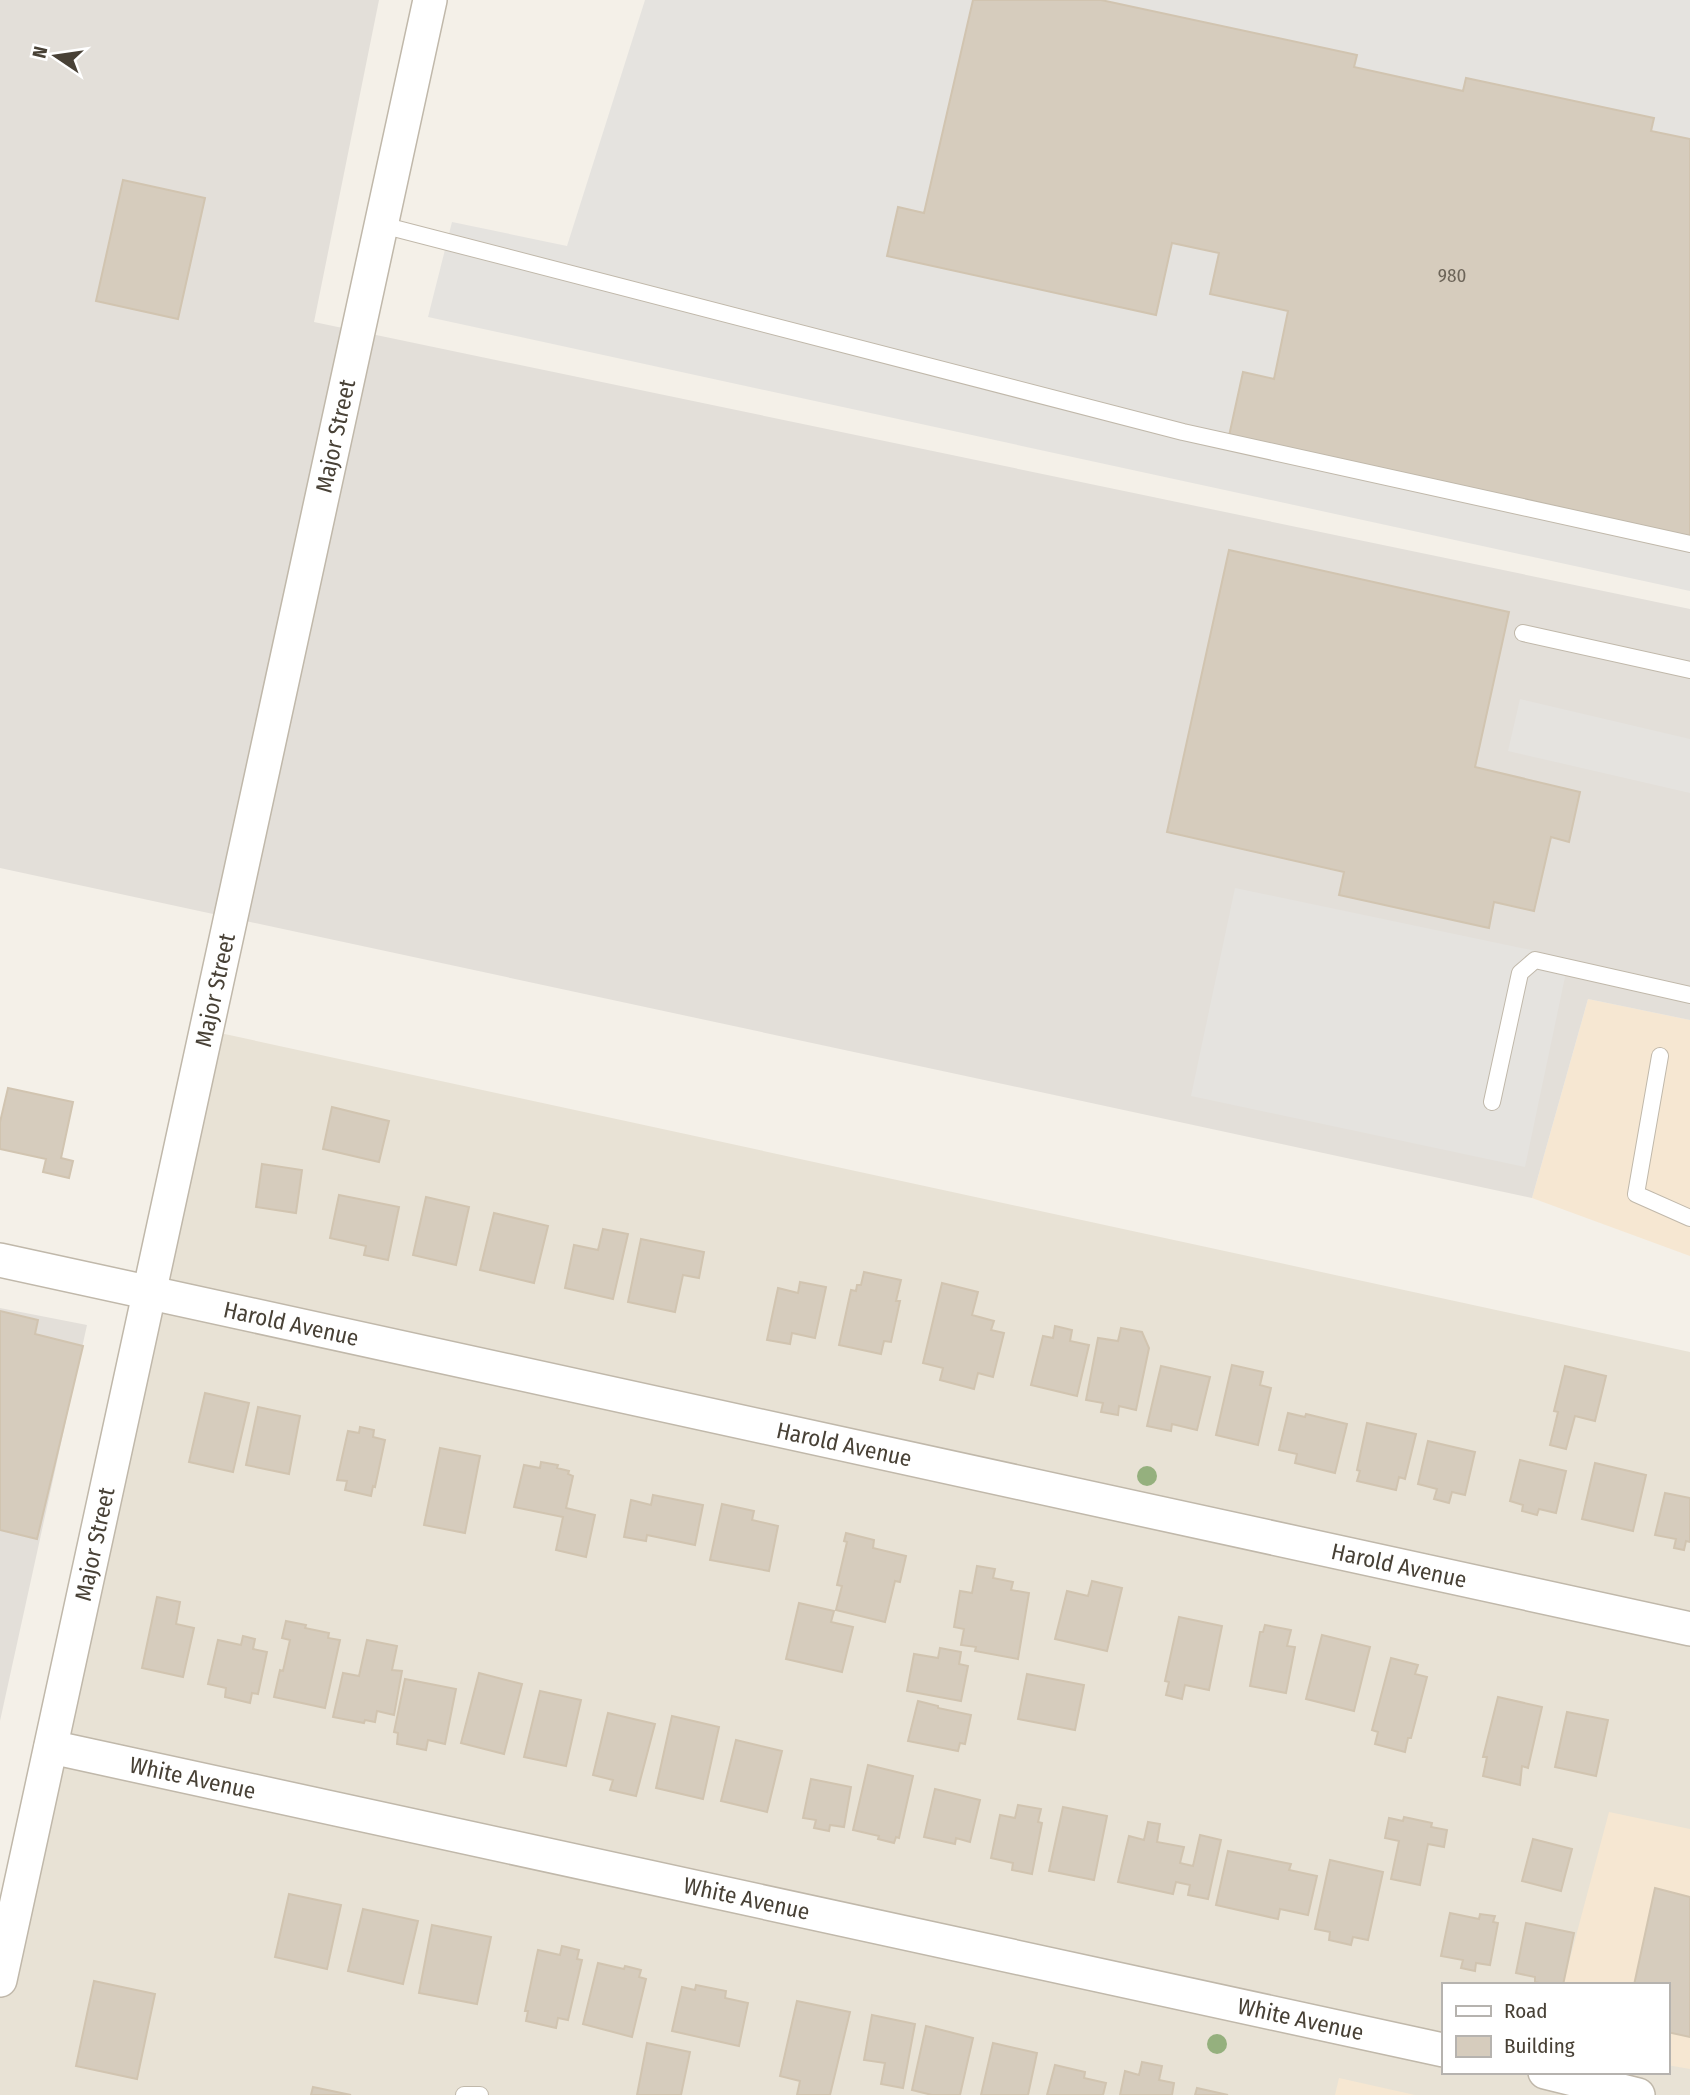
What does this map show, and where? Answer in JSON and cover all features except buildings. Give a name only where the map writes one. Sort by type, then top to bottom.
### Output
[{"type":"street","name":"Major Street","points":[[0,1980],[430,0]]},
{"type":"street","name":"Harold Avenue","points":[[0,1260],[1690,1629]]},
{"type":"street","name":"White Avenue","points":[[51,1747],[1442,2050]]},
{"type":"street","points":[[1553,2074],[1638,2095]]},
{"type":"lane","points":[[382,225],[1183,432],[1690,544]]},
{"type":"lane","points":[[1523,634],[1690,670]]},
{"type":"lane","points":[[1492,1102],[1520,973],[1535,960],[1690,995]]},
{"type":"lane","points":[[1660,1056],[1636,1194],[1690,1219]]},
{"type":"lane","points":[[464,2095],[480,2095]]},
{"type":"shaded area","points":[[0,0],[379,0],[314,322],[1690,609],[1690,1020],[1588,999],[1532,1198],[0,868]]},
{"type":"shaded area","points":[[645,0],[973,0],[924,213],[898,208],[887,256],[1156,315],[1172,243],[1219,253],[1211,294],[1288,311],[1274,379],[1243,372],[1690,538],[1690,591],[428,317],[452,222],[567,246]]},
{"type":"shaded area","points":[[1101,0],[1690,0],[1690,139],[1651,131],[1466,78],[1463,91],[1354,67],[1357,55]]},
{"type":"shaded area","points":[[1520,699],[1690,739],[1690,793],[1508,751]]},
{"type":"shaded area","points":[[1235,888],[1569,958],[1525,1167],[1191,1096]]},
{"type":"shaded area","points":[[1588,999],[1690,1020],[1690,1256],[1532,1198]]},
{"type":"shaded area","points":[[206,1030],[1690,1352],[1690,2095],[0,2095],[0,1980]]},
{"type":"shaded area","points":[[0,1308],[87,1325],[0,1721]]},
{"type":"shaded area","points":[[1609,1812],[1690,1829],[1690,2069],[1669,2065],[1669,1983],[1564,1983]]},
{"type":"shaded area","points":[[1339,2078],[1415,2095],[1335,2095]]}]
